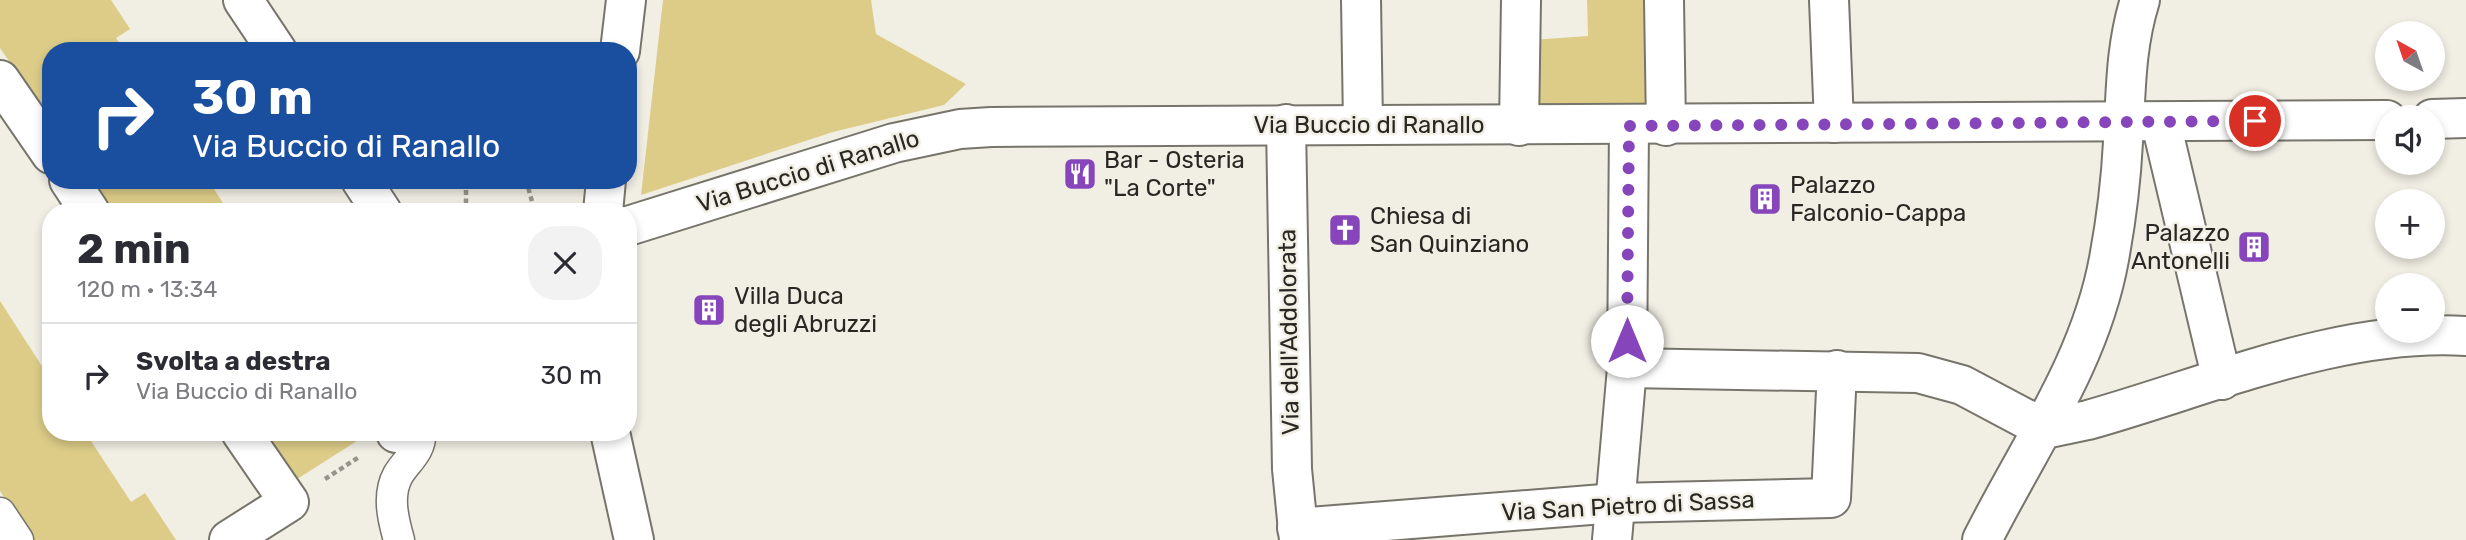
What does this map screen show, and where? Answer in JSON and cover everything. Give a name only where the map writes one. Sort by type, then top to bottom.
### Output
[{"type":"street","points":[[243,0],[270,42]]},
{"type":"street","points":[[621,42],[626,0]]},
{"type":"street","points":[[1362,0],[1363,124]]},
{"type":"street","points":[[1520,126],[1521,0]]},
{"type":"street","points":[[1664,0],[1666,126]]},
{"type":"street","points":[[1829,0],[1834,122]]},
{"type":"street","points":[[2140,0],[2129,34],[2142,123],[2222,380]]},
{"type":"street","points":[[0,80],[42,141]]},
{"type":"street","points":[[2445,119],[2466,118]]},
{"type":"street","name":"Via Buccio di Ranallo","points":[[637,223],[894,143],[960,129],[1286,124],[1666,126],[1834,122],[2375,120]]},
{"type":"street","points":[[1982,540],[2045,429],[2075,365],[2102,293],[2115,222],[2142,123]]},
{"type":"street","name":"Via dell'Addolorata","points":[[1286,124],[1292,469],[1298,534]]},
{"type":"street","points":[[1614,522],[1627,368],[1629,126]]},
{"type":"street","points":[[1627,368],[1837,370],[1940,377],[2045,429],[2088,420],[2347,344],[2412,335],[2466,336]]},
{"type":"street","name":"Via San Pietro di Sassa","points":[[1298,534],[1614,522],[1831,498],[1837,370]]},
{"type":"street","points":[[231,539],[289,502],[247,441]]},
{"type":"street","points":[[612,441],[634,540]]},
{"type":"lane","points":[[399,540],[391,505],[392,491],[396,478],[418,447],[419,441]]},
{"type":"lane","points":[[0,513],[18,540]]},
{"type":"path","points":[[289,502],[384,441]]},
{"type":"shaded area","points":[[0,0],[111,0],[130,29],[116,38],[119,42],[42,42],[42,109],[0,48]]},
{"type":"shaded area","points":[[663,0],[871,0],[876,34],[966,84],[944,105],[833,132],[641,195]]},
{"type":"shaded area","points":[[1587,0],[1650,0],[1652,110],[1531,108],[1532,40],[1588,36]]},
{"type":"shaded area","points":[[96,189],[214,189],[223,203],[105,203]]},
{"type":"shaded area","points":[[0,301],[42,366],[42,441],[91,441],[131,502],[145,493],[176,540],[32,540],[0,491]]},
{"type":"shaded area","points":[[267,441],[357,441],[294,481]]},
{"type":"place","name":"Bar - Osteria \"La Corte\"","points":[[1080,174]]},
{"type":"place","name":"Palazzo Falconio-Cappa","points":[[1765,199]]},
{"type":"place","name":"Chiesa di San Quinziano","points":[[1345,230]]},
{"type":"place","name":"Palazzo Antonelli","points":[[2254,247]]},
{"type":"place","name":"Villa Duca degli Abruzzi","points":[[709,310]]},
{"type":"route","points":[[1627,341],[1629,126],[1834,122],[2255,121]]}]
